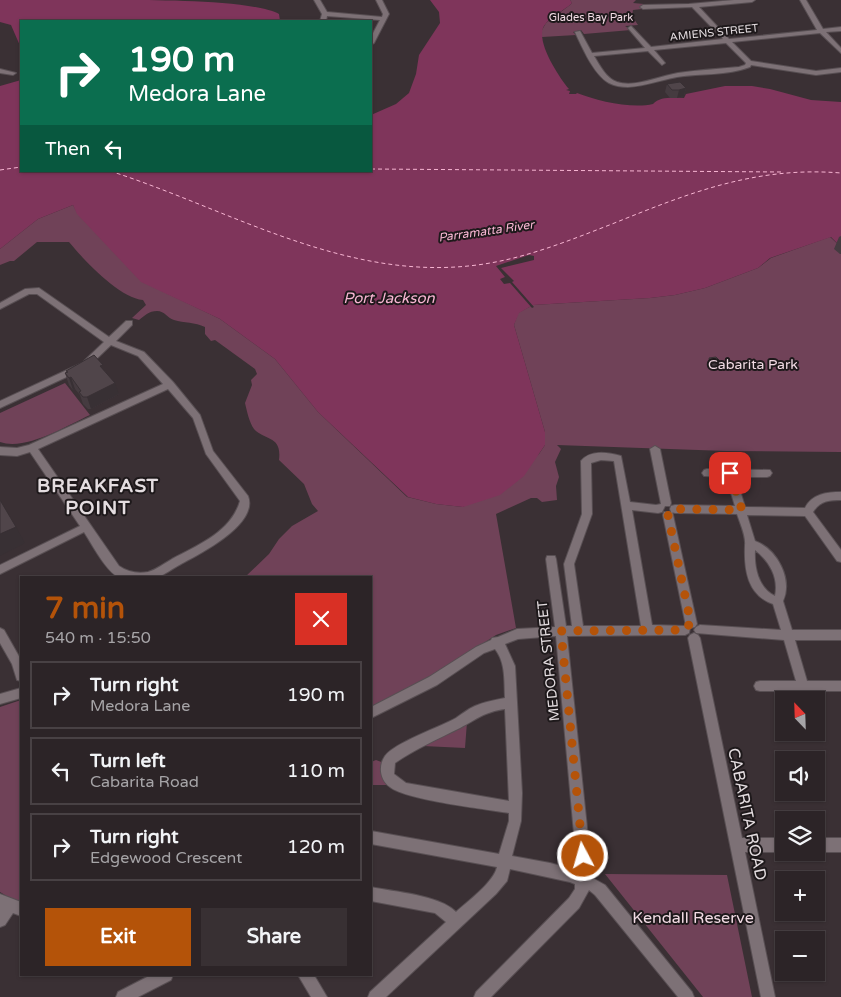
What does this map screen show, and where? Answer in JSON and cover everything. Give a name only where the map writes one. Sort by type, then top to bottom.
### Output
[{"type":"street","points":[[317,0],[325,14],[323,20]]},
{"type":"street","points":[[372,41],[386,12],[378,0]]},
{"type":"street","points":[[643,7],[752,0]]},
{"type":"street","points":[[803,0],[821,31],[841,51]]},
{"type":"street","points":[[695,4],[749,64],[816,73],[841,70]]},
{"type":"street","points":[[325,14],[384,19]]},
{"type":"street","points":[[631,28],[662,63]]},
{"type":"street","name":"AMIENS STREET","points":[[590,55],[841,29]]},
{"type":"street","points":[[578,32],[590,55],[608,79],[614,83],[624,84],[744,68],[749,64]]},
{"type":"street","points":[[0,71],[13,73]]},
{"type":"street","points":[[0,306],[28,291],[39,291],[111,342],[141,354],[170,384],[197,417],[209,452],[240,490],[245,501],[238,517],[225,533],[211,543],[154,574],[140,576]]},
{"type":"street","points":[[0,406],[78,370],[111,342],[129,323]]},
{"type":"street","points":[[0,451],[17,452],[32,448],[170,384]]},
{"type":"street","points":[[32,448],[115,569],[130,576]]},
{"type":"street","name":"CABARITA ROAD","points":[[655,449],[768,997]]},
{"type":"street","points":[[578,631],[569,564],[587,514],[586,461],[590,457],[608,456],[618,459],[646,630]]},
{"type":"street","points":[[707,473],[767,473]]},
{"type":"street","points":[[730,473],[751,544],[749,553],[759,590],[767,598],[778,601]]},
{"type":"street","points":[[808,512],[818,499],[841,496]]},
{"type":"street","points":[[626,505],[667,509],[808,512]]},
{"type":"street","points":[[808,512],[841,558]]},
{"type":"street","points":[[0,570],[86,527]]},
{"type":"street","points":[[751,544],[761,547],[768,554],[781,578],[783,590],[782,596],[778,601]]},
{"type":"street","name":"MEDORA STREET","points":[[551,559],[561,631],[583,856],[583,879]]},
{"type":"street","points":[[778,601],[802,686]]},
{"type":"street","points":[[372,712],[433,681],[496,641],[517,634],[561,631],[692,630],[788,635],[841,635]]},
{"type":"street","points":[[0,633],[17,663],[20,673]]},
{"type":"street","points":[[375,997],[498,882],[505,862],[508,843],[515,821],[516,808],[509,666],[504,652],[496,641]]},
{"type":"street","points":[[760,686],[841,686]]},
{"type":"street","points":[[0,699],[20,693]]},
{"type":"street","points":[[511,704],[486,707],[403,750],[390,759],[387,772],[389,779],[395,785],[516,808]]},
{"type":"street","points":[[372,837],[567,874],[583,879],[600,890],[687,997]]},
{"type":"street","points":[[736,845],[775,845]]},
{"type":"street","points":[[825,845],[841,845]]},
{"type":"street","points":[[481,997],[574,903],[582,891],[583,879]]},
{"type":"street","points":[[372,894],[437,907],[446,912],[454,922]]},
{"type":"street","points":[[0,920],[10,906]]},
{"type":"street","points":[[123,997],[164,976]]},
{"type":"street","points":[[306,976],[320,997]]},
{"type":"green space","name":"Glades Bay Park","points":[[570,0],[636,0],[633,3],[644,4],[642,9],[633,10],[632,16],[638,25],[625,26],[631,30],[584,34],[581,30],[573,32],[576,35],[542,37],[542,30],[546,23],[570,5],[572,3]]},
{"type":"green space","name":"Cabarita Park","points":[[73,205],[78,214],[141,281],[220,319],[275,359],[318,412],[407,497],[436,504],[463,507],[539,454],[545,445],[545,432],[514,325],[518,313],[533,305],[650,298],[675,295],[705,288],[758,268],[771,258],[830,237],[841,247],[841,452],[726,451],[557,445],[561,449],[555,462],[559,477],[556,486],[557,500],[542,502],[537,498],[531,498],[496,514],[516,628],[496,635],[430,678],[372,708],[372,576],[246,576],[269,554],[279,539],[292,526],[318,511],[312,504],[304,484],[279,460],[278,446],[275,442],[258,433],[251,423],[245,403],[252,385],[251,380],[257,374],[255,369],[215,340],[211,341],[205,334],[205,327],[201,325],[174,320],[157,311],[145,315],[139,320],[132,318],[146,305],[143,300],[123,293],[113,286],[69,242],[37,242],[14,261],[0,265],[0,249],[38,219]]},
{"type":"green space","points":[[65,383],[90,415],[58,431],[34,440],[10,444],[0,442],[0,413]]},
{"type":"green space","points":[[20,700],[20,902],[0,892],[0,707]]},
{"type":"green space","points":[[467,722],[465,748],[423,746]]},
{"type":"green space","points":[[376,760],[384,763],[389,785],[372,785],[372,762]]},
{"type":"green space","name":"Kendall Reserve","points":[[605,874],[727,875],[752,997],[703,997]]},
{"type":"water","points":[[0,0],[157,0],[227,3],[266,9],[279,14],[280,20],[20,20],[20,46],[11,25],[0,22]]},
{"type":"water","name":"Port Jackson","points":[[430,0],[570,0],[572,3],[550,19],[544,26],[542,33],[549,59],[569,89],[566,90],[570,91],[569,94],[577,93],[594,99],[635,106],[653,104],[663,99],[684,98],[686,94],[725,86],[752,86],[811,100],[841,102],[841,247],[831,237],[770,258],[758,268],[705,288],[675,295],[533,305],[519,313],[514,325],[545,432],[545,445],[524,476],[500,495],[463,507],[436,504],[408,497],[318,412],[275,359],[220,319],[141,282],[77,214],[73,205],[38,219],[0,249],[0,86],[20,80],[20,172],[372,172],[372,115],[396,104],[409,93],[416,74],[419,55],[440,23],[439,12]]},
{"type":"pier","points":[[529,255],[534,256],[534,260],[501,268],[514,281],[512,282],[534,307],[532,308],[510,283],[504,284],[500,279],[505,277],[496,266]]},
{"type":"building","points":[[680,82],[686,88],[672,90],[667,84]]},
{"type":"building","points":[[94,355],[103,365],[100,366],[115,383],[87,397],[83,397],[71,377],[69,378],[65,373]]},
{"type":"building","points":[[716,357],[721,362],[711,363],[709,358]]},
{"type":"building","points":[[0,500],[16,527],[0,534]]},
{"type":"ferry route","points":[[0,170],[20,167]]},
{"type":"ferry route","points":[[372,169],[781,172]]},
{"type":"ferry route","points":[[113,172],[290,239],[335,253],[381,263],[429,267],[477,265],[529,254],[579,237],[668,202],[724,184],[780,174],[810,172],[841,173]]},
{"type":"district","name":"BREAKFAST POINT","points":[[98,496]]},
{"type":"route","points":[[583,856],[561,631],[685,630],[691,624],[668,515],[672,514],[675,509],[742,510],[730,473]]},
{"type":"water label","name":"Parramatta River","points":[[486,231]]}]
